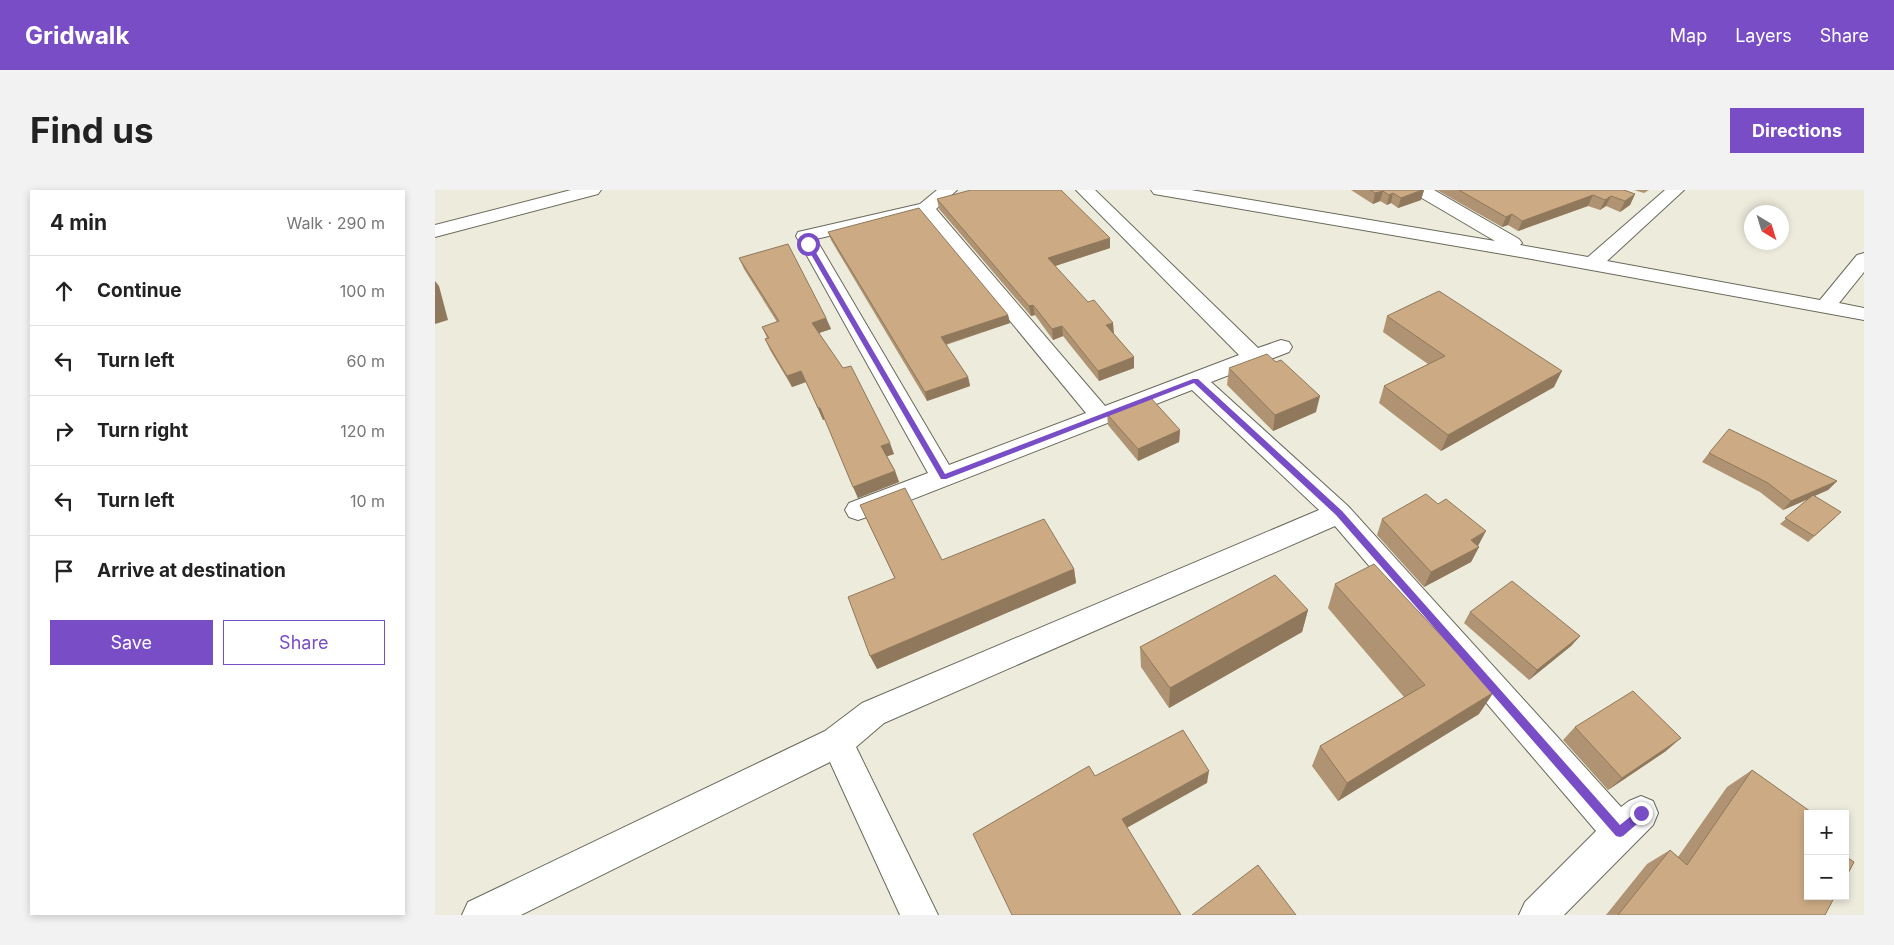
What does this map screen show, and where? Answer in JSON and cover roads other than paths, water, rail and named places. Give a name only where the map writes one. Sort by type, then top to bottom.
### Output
[{"type":"street","points":[[435,232],[592,190]]},
{"type":"street","points":[[943,477],[805,236],[926,208],[948,190]]},
{"type":"street","points":[[1085,190],[1254,357]]},
{"type":"street","points":[[1160,190],[1526,252],[1864,314]]},
{"type":"street","points":[[1421,190],[1526,252]]},
{"type":"street","points":[[1593,264],[1647,203],[1675,190]]},
{"type":"street","points":[[926,208],[1101,416]]},
{"type":"street","points":[[1825,307],[1864,258]]},
{"type":"street","points":[[858,510],[1281,347]]},
{"type":"street","points":[[1195,380],[1339,513],[1631,823],[1538,915]]},
{"type":"street","points":[[481,915],[837,742],[873,713],[1339,513]]},
{"type":"street","points":[[837,742],[919,915]]}]
